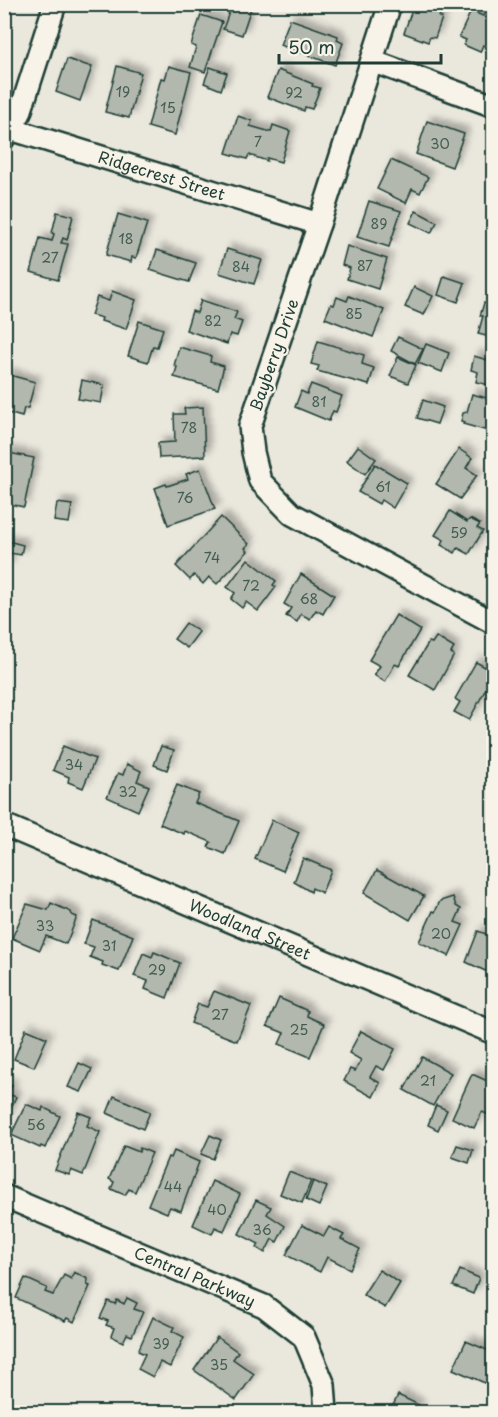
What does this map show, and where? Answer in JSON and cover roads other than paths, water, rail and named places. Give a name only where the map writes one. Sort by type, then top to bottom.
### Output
[{"type":"street","points":[[6,131],[20,113],[55,4]]},
{"type":"street","name":"Bayberry Drive","points":[[390,4],[319,224],[250,426],[253,452],[260,481],[292,514],[494,623]]},
{"type":"street","points":[[372,61],[494,106]]},
{"type":"street","name":"Ridgecrest Street","points":[[6,131],[319,224]]},
{"type":"street","name":"Woodland Street","points":[[4,825],[494,1033]]},
{"type":"street","name":"Central Parkway","points":[[4,1196],[264,1306],[304,1337],[324,1385],[326,1413]]}]
